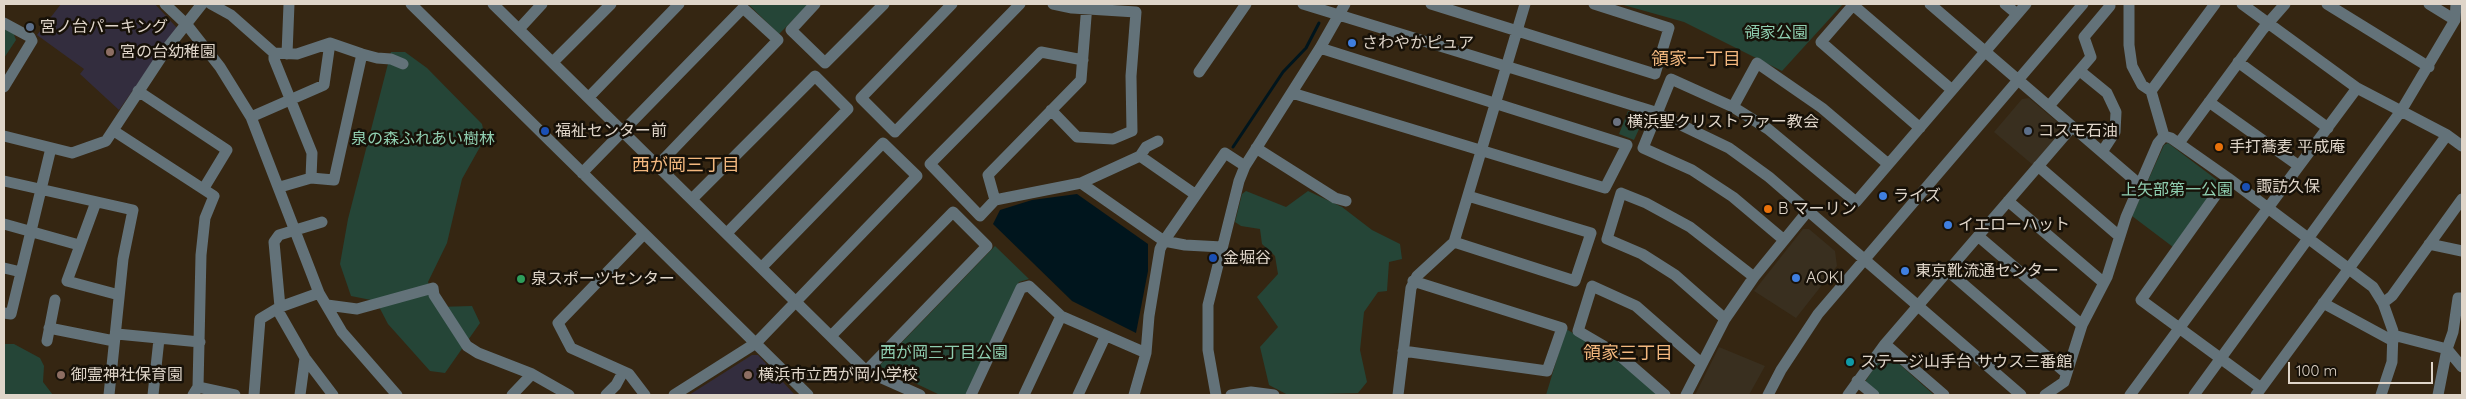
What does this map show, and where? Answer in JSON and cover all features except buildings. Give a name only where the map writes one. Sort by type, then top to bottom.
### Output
[{"type":"street","points":[[165,4],[186,25],[220,67],[251,117],[280,187],[294,230],[319,293],[342,332],[392,394]]},
{"type":"street","points":[[4,136],[72,153],[106,141],[168,47],[202,4]]},
{"type":"street","points":[[211,4],[231,16],[274,53],[297,54],[330,43],[377,58],[391,58],[403,64]]},
{"type":"street","points":[[287,54],[289,4]]},
{"type":"street","points":[[411,4],[808,395]]},
{"type":"street","points":[[493,4],[624,130],[866,371],[920,395]]},
{"type":"street","points":[[519,28],[542,4]]},
{"type":"street","points":[[553,62],[611,4]]},
{"type":"street","points":[[589,97],[679,4]]},
{"type":"street","points":[[815,4],[791,30],[825,63],[884,4]]},
{"type":"street","points":[[952,4],[861,98],[895,132],[1020,4]]},
{"type":"street","points":[[1051,110],[1077,137],[1113,139],[1132,131],[1131,76],[1136,12],[1053,4]]},
{"type":"street","points":[[1199,72],[1246,4]]},
{"type":"street","points":[[1303,4],[1658,114],[1729,148],[1769,177],[1807,212],[2020,395]]},
{"type":"street","points":[[1216,395],[1206,328],[1208,305],[1245,166],[1320,48],[1345,4]]},
{"type":"street","points":[[1431,4],[1655,74],[1669,28],[1594,4]]},
{"type":"street","points":[[1398,395],[1413,282],[1454,242],[1524,4]]},
{"type":"street","points":[[1920,128],[1821,42],[1853,4],[1952,90]]},
{"type":"street","points":[[1930,4],[2139,184]]},
{"type":"street","points":[[2005,4],[2017,14]]},
{"type":"street","points":[[1784,240],[1733,197],[1692,170],[1643,148],[1671,79],[1733,107],[1768,128],[1856,202],[2026,4]]},
{"type":"street","points":[[1768,395],[1799,342],[1863,260],[2083,4]]},
{"type":"street","points":[[2129,4],[2129,45],[2132,66],[2142,86],[2151,91],[2164,136],[2179,143],[2349,268],[2372,287],[2383,303],[2393,338],[2392,362],[2382,395]]},
{"type":"street","points":[[2151,91],[2214,4]]},
{"type":"street","points":[[2242,4],[2357,88],[2447,135],[2462,146]]},
{"type":"street","points":[[2179,143],[2238,62],[2285,4]]},
{"type":"street","points":[[2328,4],[2429,67]]},
{"type":"street","points":[[2429,4],[2455,20]]},
{"type":"street","points":[[2194,395],[2401,112],[2455,20],[2456,4]]},
{"type":"street","points":[[995,200],[988,175],[1081,80],[1087,6]]},
{"type":"street","points":[[2049,106],[2091,57],[2084,37],[2110,6]]},
{"type":"street","points":[[582,173],[743,8],[778,40],[658,165]]},
{"type":"street","points":[[4,23],[30,37],[32,41],[4,87]]},
{"type":"street","points":[[251,117],[324,85],[330,43]]},
{"type":"street","points":[[1292,93],[1605,188],[1626,144],[1320,48]]},
{"type":"street","points":[[1083,60],[1042,52],[930,164],[980,216],[995,200],[1082,183],[1140,156],[1146,147],[1158,141]]},
{"type":"street","points":[[274,53],[274,59],[312,153],[311,178]]},
{"type":"street","points":[[280,187],[311,178],[334,180],[362,54]]},
{"type":"street","points":[[2238,62],[2328,128]]},
{"type":"street","points":[[1733,107],[1757,63],[1822,108],[1888,164]]},
{"type":"street","points":[[2080,71],[2107,93],[2116,112],[2115,132],[2102,152]]},
{"type":"street","points":[[692,199],[815,76],[822,82],[848,109],[727,233]]},
{"type":"street","points":[[2130,395],[2357,88]]},
{"type":"street","points":[[138,92],[226,150],[204,188]]},
{"type":"street","points":[[2210,102],[2299,166]]},
{"type":"street","points":[[1848,395],[1885,344],[2072,127]]},
{"type":"street","points":[[114,131],[214,196],[205,218],[196,391],[234,395]]},
{"type":"street","points":[[2228,178],[2141,300],[2222,359],[2259,392],[2447,135]]},
{"type":"street","points":[[2045,395],[2064,382],[2082,324],[2104,283],[2119,236],[2139,184],[2158,143],[2164,136]]},
{"type":"street","points":[[674,395],[756,343],[917,176],[883,143],[762,267]]},
{"type":"street","points":[[4,313],[11,314],[51,148]]},
{"type":"street","points":[[1256,148],[1335,198],[1346,201]]},
{"type":"street","points":[[1135,395],[1146,348],[1160,249],[1225,153],[1245,166]]},
{"type":"street","points":[[1140,156],[1196,195]]},
{"type":"street","points":[[2038,166],[2119,236]]},
{"type":"street","points":[[4,181],[133,210],[123,259],[109,395]]},
{"type":"street","points":[[1082,183],[1164,241],[1185,245],[1222,247]]},
{"type":"street","points":[[1725,319],[1675,275],[1642,254],[1607,239],[1621,193],[1646,203],[1690,227],[1754,278]]},
{"type":"street","points":[[1454,242],[1575,281],[1591,233],[1468,196]]},
{"type":"street","points":[[2383,303],[2392,296],[2462,199]]},
{"type":"street","points":[[2008,201],[2104,283]]},
{"type":"street","points":[[96,202],[67,280],[119,295]]},
{"type":"street","points":[[831,336],[953,212],[986,246],[866,371]]},
{"type":"street","points":[[1686,395],[1725,319],[1754,278],[1807,212]]},
{"type":"street","points":[[322,222],[279,235],[274,242],[279,308],[305,358],[333,395]]},
{"type":"street","points":[[4,224],[79,245]]},
{"type":"street","points":[[644,234],[558,323],[571,348],[629,374],[645,395]]},
{"type":"street","points":[[1978,236],[2082,324]]},
{"type":"street","points":[[2429,244],[2462,251]]},
{"type":"street","points":[[4,268],[21,272]]},
{"type":"street","points":[[1948,272],[2066,373]]},
{"type":"street","points":[[1403,351],[1547,371],[1562,328],[1413,282]]},
{"type":"street","points":[[971,395],[1021,288],[1029,286],[1061,316],[1105,337],[1146,348]]},
{"type":"street","points":[[1665,395],[1619,355],[1578,332],[1592,286],[1636,306],[1701,363]]},
{"type":"street","points":[[327,304],[357,309],[433,288],[434,295],[467,346],[478,353],[532,374],[569,395]]},
{"type":"street","points":[[254,395],[260,319],[279,308],[319,293]]},
{"type":"street","points":[[2438,395],[2447,349],[2453,332],[2458,298],[2462,298]]},
{"type":"street","points":[[47,341],[55,300]]},
{"type":"street","points":[[2323,303],[2393,338],[2447,349],[2462,366]]},
{"type":"street","points":[[1024,395],[1061,316]]},
{"type":"street","points":[[49,328],[115,338],[200,342]]},
{"type":"street","points":[[1078,395],[1105,337]]},
{"type":"street","points":[[153,395],[159,339]]},
{"type":"street","points":[[1885,344],[1944,395]]},
{"type":"street","points":[[300,395],[305,358]]},
{"type":"street","points":[[606,395],[616,384],[623,372]]},
{"type":"street","points":[[512,395],[532,374]]},
{"type":"street","points":[[1857,381],[1874,395]]},
{"type":"street","points":[[1231,395],[1251,392],[1274,395]]},
{"type":"shaded area","name":"宮の台幼稚園","points":[[61,4],[155,4],[177,28],[119,110],[80,74],[84,69],[37,35]]},
{"type":"shaded area","name":"コスモ石油","points":[[2029,98],[2062,126],[2062,130],[2033,165],[1994,132],[2022,99]]},
{"type":"shaded area","name":"AOKI","points":[[1803,229],[1809,229],[1835,251],[1837,266],[1796,318],[1754,291]]},
{"type":"shaded area","points":[[1719,347],[1765,366],[1749,395],[1695,395]]},
{"type":"shaded area","name":"横浜市立西が岡小学校","points":[[752,355],[758,355],[795,395],[689,395]]},
{"type":"green space","points":[[748,4],[809,4],[779,34]]},
{"type":"green space","name":"領家公園","points":[[1620,4],[1843,4],[1782,71],[1684,22]]},
{"type":"green space","points":[[4,29],[13,32],[16,40],[4,58]]},
{"type":"green space","name":"泉の森ふれあい樹林","points":[[391,52],[405,52],[427,68],[482,124],[485,138],[462,179],[447,243],[428,282],[437,307],[472,306],[480,323],[445,373],[430,371],[388,324],[376,301],[351,296],[340,264],[348,219]]},
{"type":"green space","points":[[1628,111],[1645,116],[1634,140],[1619,134]]},
{"type":"green space","name":"上矢部第一公園","points":[[2168,143],[2217,180],[2218,184],[2173,247],[2132,216],[2164,145]]},
{"type":"green space","points":[[1246,191],[1286,207],[1308,191],[1342,207],[1372,230],[1400,244],[1402,259],[1389,262],[1387,291],[1378,292],[1364,312],[1360,350],[1367,382],[1358,393],[1288,395],[1269,385],[1260,347],[1278,327],[1257,297],[1278,274],[1275,256],[1262,244],[1260,229],[1241,226],[1235,222],[1242,194]]},
{"type":"green space","name":"西が岡三丁目公園","points":[[995,246],[1029,279],[1019,282],[966,395],[940,395],[879,366]]},
{"type":"green space","points":[[1566,329],[1615,357],[1659,395],[1546,395]]},
{"type":"green space","points":[[4,344],[14,344],[40,358],[44,366],[43,382],[53,395],[4,395]]},
{"type":"green space","points":[[1887,353],[1934,395],[1879,395],[1865,382],[1883,354]]},
{"type":"water","points":[[1077,194],[1148,244],[1148,271],[1136,333],[1072,301],[993,224],[1000,210],[1032,200]]},
{"type":"waterway","points":[[1233,147],[1283,72],[1306,48],[1319,23]]},
{"type":"place","name":"宮ノ台パーキング","points":[[30,27]]},
{"type":"place","name":"さわやかピュア","points":[[1352,43]]},
{"type":"place","name":"宮の台幼稚園","points":[[110,52]]},
{"type":"place","name":"横浜聖クリストファー教会","points":[[1617,122]]},
{"type":"place","name":"福祉センター前","points":[[545,131]]},
{"type":"place","name":"コスモ石油","points":[[2028,131]]},
{"type":"place","name":"手打蕎麦 平成庵","points":[[2219,147]]},
{"type":"place","name":"諏訪久保","points":[[2246,187]]},
{"type":"place","name":"ライズ","points":[[1883,196]]},
{"type":"place","name":"B マーリン","points":[[1768,209]]},
{"type":"place","name":"イエローハット","points":[[1948,225]]},
{"type":"place","name":"金堀谷","points":[[1213,258]]},
{"type":"place","name":"東京靴流通センター","points":[[1905,271]]},
{"type":"place","name":"AOKI","points":[[1796,278]]},
{"type":"place","name":"泉スポーツセンター","points":[[521,279]]},
{"type":"place","name":"ステージ山手台 サウス三番館","points":[[1850,362]]},
{"type":"place","name":"御霊神社保育園","points":[[61,375]]},
{"type":"place","name":"横浜市立西が岡小学校","points":[[748,375]]},
{"type":"district","name":"領家一丁目","points":[[1696,60]]},
{"type":"district","name":"西が岡三丁目","points":[[686,166]]},
{"type":"district","name":"領家三丁目","points":[[1628,354]]}]
